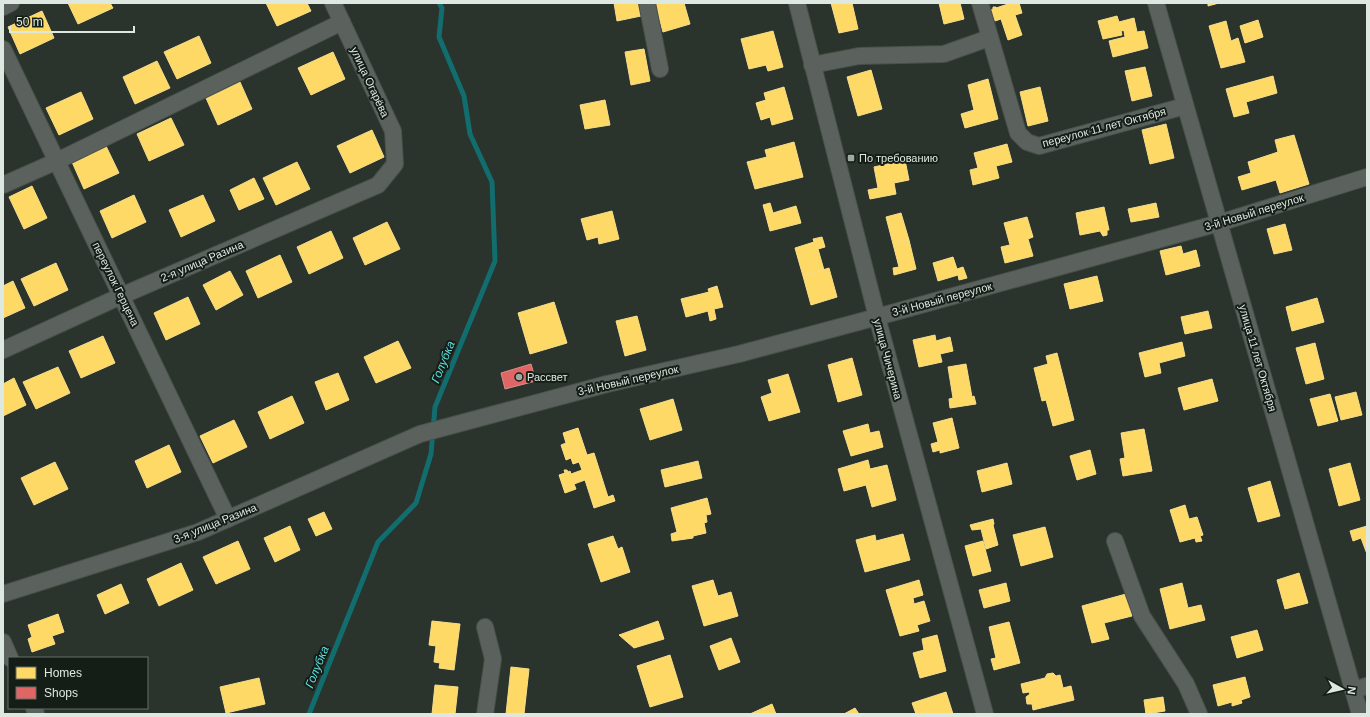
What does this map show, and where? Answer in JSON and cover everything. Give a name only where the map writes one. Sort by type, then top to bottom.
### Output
[{"type":"street","points":[[3,7],[11,3]]},
{"type":"street","name":"улица Огарёва","points":[[333,3],[393,131],[395,164]]},
{"type":"street","points":[[647,3],[660,69]]},
{"type":"street","name":"улица Чичерина","points":[[797,3],[877,317],[985,714]]},
{"type":"street","name":"переулок 11 лет Октября","points":[[980,3],[1018,133],[1027,142],[1039,146],[1185,106]]},
{"type":"street","name":"улица 11 лет Октября","points":[[1156,3],[1219,223],[1360,688],[1360,714]]},
{"type":"street","points":[[3,185],[342,22]]},
{"type":"street","points":[[812,65],[859,56],[944,54],[989,38]]},
{"type":"street","name":"переулок Герцена","points":[[3,49],[228,519]]},
{"type":"street","name":"2-я улица Разина","points":[[3,350],[121,296],[378,185],[395,164]]},
{"type":"street","name":"3-й Новый переулок","points":[[420,434],[607,384],[739,354],[877,317],[1219,223],[1367,177]]},
{"type":"street","name":"3-я улица Разина","points":[[3,594],[198,532],[420,434]]},
{"type":"street","points":[[1115,540],[1142,616],[1186,684],[1200,714]]},
{"type":"street","points":[[485,627],[493,659],[485,714]]},
{"type":"street","points":[[3,642],[10,657]]},
{"type":"building: Homes","points":[[68,3],[110,3],[113,8],[78,24]]},
{"type":"building: Homes","points":[[266,3],[307,3],[311,11],[277,26]]},
{"type":"building: Homes","points":[[614,3],[639,3],[641,16],[617,21]]},
{"type":"building: Homes","points":[[655,3],[684,3],[690,24],[663,32]]},
{"type":"building: Homes","points":[[831,3],[852,3],[858,29],[839,33]]},
{"type":"building: Homes","points":[[939,3],[960,3],[964,19],[944,24]]},
{"type":"building: Homes","points":[[1011,3],[1019,3],[1022,13],[1015,15],[1022,35],[1008,40],[1001,19],[995,21],[991,10],[993,7],[996,8]]},
{"type":"building: Homes","points":[[1208,3],[1219,3],[1208,6]]},
{"type":"building: Homes","points":[[42,11],[54,38],[20,54],[8,27]]},
{"type":"building: Homes","points":[[1117,16],[1119,22],[1134,18],[1137,32],[1144,31],[1148,48],[1113,57],[1109,41],[1125,37],[1124,31],[1126,30],[1121,31],[1122,35],[1103,39],[1098,21]]},
{"type":"building: Homes","points":[[1258,20],[1263,37],[1245,43],[1240,26]]},
{"type":"building: Homes","points":[[1226,21],[1231,41],[1238,38],[1245,62],[1221,68],[1209,26]]},
{"type":"building: Homes","points":[[773,31],[783,67],[768,71],[766,65],[749,69],[741,39]]},
{"type":"building: Homes","points":[[199,36],[211,63],[177,79],[164,52]]},
{"type":"building: Homes","points":[[644,49],[650,81],[631,85],[625,52]]},
{"type":"building: Homes","points":[[333,52],[345,79],[311,95],[298,68]]},
{"type":"building: Homes","points":[[157,61],[170,88],[135,104],[123,77]]},
{"type":"building: Homes","points":[[1145,67],[1152,96],[1132,101],[1125,71]]},
{"type":"building: Homes","points":[[871,70],[882,109],[858,116],[847,77]]},
{"type":"building: Homes","points":[[1273,76],[1277,93],[1246,102],[1249,113],[1234,117],[1226,89]]},
{"type":"building: Homes","points":[[988,79],[998,119],[965,128],[961,114],[974,110],[968,85]]},
{"type":"building: Homes","points":[[240,82],[252,109],[218,125],[206,98]]},
{"type":"building: Homes","points":[[784,87],[793,119],[772,125],[770,117],[761,120],[756,103],[766,100],[764,93]]},
{"type":"building: Homes","points":[[1040,87],[1048,121],[1028,126],[1020,92]]},
{"type":"building: Homes","points":[[81,92],[93,119],[59,135],[46,108]]},
{"type":"building: Homes","points":[[605,100],[610,125],[585,129],[580,105]]},
{"type":"building: Homes","points":[[171,118],[184,145],[149,161],[137,134]]},
{"type":"building: Homes","points":[[1166,124],[1174,158],[1150,164],[1142,130]]},
{"type":"building: Homes","points":[[372,130],[384,157],[350,173],[337,146]]},
{"type":"building: Homes","points":[[1294,135],[1309,184],[1280,193],[1276,180],[1242,190],[1238,177],[1251,173],[1248,162],[1278,152],[1275,140]]},
{"type":"building: Homes","points":[[794,142],[803,177],[755,189],[747,162],[767,157],[765,150]]},
{"type":"building: Homes","points":[[1007,144],[1012,162],[996,166],[999,178],[973,185],[970,170],[978,168],[974,153]]},
{"type":"building: Homes","points":[[106,146],[119,173],[84,189],[72,162]]},
{"type":"building: Homes","points":[[905,160],[909,180],[894,183],[896,194],[870,199],[868,190],[878,188],[874,167]]},
{"type":"building: Homes","points":[[297,162],[310,189],[276,205],[263,178]]},
{"type":"building: Homes","points":[[254,178],[264,199],[239,210],[230,190]]},
{"type":"building: Homes","points":[[32,186],[47,218],[24,229],[9,197]]},
{"type":"building: Homes","points":[[134,195],[146,222],[112,238],[100,211]]},
{"type":"building: Homes","points":[[203,195],[215,221],[181,237],[169,210]]},
{"type":"building: Homes","points":[[770,203],[773,213],[796,206],[801,223],[770,231],[763,205]]},
{"type":"building: Homes","points":[[1156,203],[1159,217],[1131,222],[1128,209]]},
{"type":"building: Homes","points":[[1104,207],[1109,230],[1107,230],[1107,235],[1103,236],[1100,231],[1080,235],[1076,213]]},
{"type":"building: Homes","points":[[612,211],[619,239],[599,244],[598,237],[587,240],[581,219]]},
{"type":"building: Homes","points":[[901,213],[909,240],[893,244],[886,217]]},
{"type":"building: Homes","points":[[1027,217],[1033,237],[1028,239],[1033,256],[1005,263],[1001,247],[1010,245],[1004,223]]},
{"type":"building: Homes","points":[[387,222],[400,249],[365,265],[353,238]]},
{"type":"building: Homes","points":[[1285,224],[1292,250],[1274,254],[1267,229]]},
{"type":"building: Homes","points":[[331,231],[343,258],[309,274],[297,247]]},
{"type":"building: Homes","points":[[822,237],[825,247],[818,249],[824,270],[803,276],[795,248],[814,242],[813,239]]},
{"type":"building: Homes","points":[[909,240],[916,269],[894,275],[893,268],[899,267],[893,244]]},
{"type":"building: Homes","points":[[1181,246],[1183,254],[1196,250],[1200,266],[1166,275],[1160,251]]},
{"type":"building: Homes","points":[[280,255],[292,282],[258,298],[246,271]]},
{"type":"building: Homes","points":[[953,257],[957,269],[963,267],[967,278],[959,280],[958,275],[938,281],[933,263]]},
{"type":"building: Homes","points":[[56,263],[68,290],[34,306],[21,279]]},
{"type":"building: Homes","points":[[829,268],[837,297],[811,305],[803,276]]},
{"type":"building: Homes","points":[[230,271],[243,295],[216,310],[203,285]]},
{"type":"building: Homes","points":[[1097,276],[1103,301],[1070,309],[1064,284]]},
{"type":"building: Homes","points":[[13,281],[25,308],[3,318],[3,286]]},
{"type":"building: Homes","points":[[717,286],[723,307],[714,309],[716,319],[710,321],[708,311],[686,317],[681,299],[709,292],[708,289]]},
{"type":"building: Homes","points":[[188,297],[200,324],[166,340],[154,313]]},
{"type":"building: Homes","points":[[1317,298],[1324,322],[1292,331],[1286,307]]},
{"type":"building: Homes","points":[[554,302],[567,343],[530,354],[518,313]]},
{"type":"building: Homes","points":[[1208,311],[1212,328],[1185,334],[1181,317]]},
{"type":"building: Homes","points":[[637,316],[646,350],[625,356],[616,321]]},
{"type":"building: Homes","points":[[935,335],[936,341],[950,337],[953,351],[940,354],[942,362],[919,367],[913,340]]},
{"type":"building: Homes","points":[[103,336],[115,363],[81,378],[69,351]]},
{"type":"building: Homes","points":[[398,341],[411,368],[376,383],[364,357]]},
{"type":"building: Homes","points":[[1182,342],[1185,356],[1159,363],[1161,373],[1145,377],[1139,353]]},
{"type":"building: Homes","points":[[1315,343],[1324,379],[1306,384],[1296,348]]},
{"type":"building: Homes","points":[[1057,353],[1074,420],[1053,426],[1046,400],[1042,401],[1034,368],[1048,364],[1046,356]]},
{"type":"building: Homes","points":[[852,358],[862,395],[838,402],[828,365]]},
{"type":"building: Homes","points":[[966,364],[972,397],[974,396],[976,404],[950,408],[949,399],[953,398],[948,367]]},
{"type":"building: Homes","points":[[58,367],[70,393],[36,409],[23,382]]},
{"type":"building: Homes","points":[[338,373],[349,400],[326,410],[315,382]]},
{"type":"building: Homes","points":[[788,374],[800,412],[769,421],[761,397],[772,393],[768,380]]},
{"type":"building: Homes","points":[[14,378],[26,405],[3,416],[3,384]]},
{"type":"building: Homes","points":[[1212,379],[1218,401],[1184,410],[1178,388]]},
{"type":"building: Homes","points":[[1356,392],[1362,415],[1341,420],[1335,397]]},
{"type":"building: Homes","points":[[1330,394],[1338,421],[1318,426],[1310,399]]},
{"type":"building: Homes","points":[[292,396],[304,423],[270,439],[258,412]]},
{"type":"building: Homes","points":[[673,399],[682,430],[650,440],[640,409]]},
{"type":"building: Homes","points":[[952,418],[959,448],[940,453],[940,450],[933,452],[931,444],[938,442],[933,423]]},
{"type":"building: Homes","points":[[234,420],[247,447],[213,463],[200,436]]},
{"type":"building: Homes","points":[[868,424],[870,433],[879,431],[883,447],[851,456],[843,431]]},
{"type":"building: Homes","points":[[578,428],[587,455],[594,453],[608,497],[613,495],[615,501],[594,508],[585,480],[574,484],[576,489],[565,493],[559,475],[565,473],[564,470],[567,470],[568,472],[570,471],[571,474],[582,470],[579,462],[573,464],[571,458],[566,460],[561,445],[566,443],[563,433]]},
{"type":"building: Homes","points":[[1144,429],[1152,471],[1123,476],[1120,459],[1125,458],[1121,433]]},
{"type":"building: Homes","points":[[169,445],[181,472],[147,488],[135,461]]},
{"type":"building: Homes","points":[[1090,450],[1096,474],[1077,480],[1070,456]]},
{"type":"building: Homes","points":[[868,460],[870,469],[887,465],[896,500],[872,507],[866,485],[844,491],[838,469]]},
{"type":"building: Homes","points":[[698,461],[702,478],[665,487],[661,470]]},
{"type":"building: Homes","points":[[55,462],[68,489],[34,505],[21,478]]},
{"type":"building: Homes","points":[[1007,463],[1012,484],[982,492],[977,471]]},
{"type":"building: Homes","points":[[1350,463],[1360,500],[1339,506],[1329,469]]},
{"type":"building: Homes","points":[[1270,481],[1280,516],[1258,522],[1248,488]]},
{"type":"building: Homes","points":[[707,498],[711,514],[706,515],[707,522],[704,523],[706,533],[693,536],[693,538],[672,541],[671,534],[677,532],[671,508]]},
{"type":"building: Homes","points":[[1185,505],[1189,519],[1197,517],[1203,535],[1200,536],[1202,541],[1196,542],[1195,538],[1180,542],[1170,510]]},
{"type":"building: Homes","points":[[324,512],[332,529],[316,536],[308,519]]},
{"type":"building: Homes","points":[[993,519],[998,545],[986,549],[981,529],[972,530],[970,525]]},
{"type":"building: Homes","points":[[290,526],[300,550],[275,562],[264,538]]},
{"type":"building: Homes","points":[[1367,526],[1367,554],[1361,538],[1353,541],[1350,531]]},
{"type":"building: Homes","points":[[1045,527],[1053,557],[1021,566],[1013,535]]},
{"type":"building: Homes","points":[[903,534],[910,560],[865,572],[856,540],[875,535],[876,541]]},
{"type":"building: Homes","points":[[613,536],[618,549],[622,547],[630,572],[601,582],[588,544]]},
{"type":"building: Homes","points":[[238,541],[250,569],[216,584],[203,557]]},
{"type":"building: Homes","points":[[983,541],[991,571],[973,576],[965,546]]},
{"type":"building: Homes","points":[[181,563],[193,590],[159,606],[147,579]]},
{"type":"building: Homes","points":[[1299,573],[1308,603],[1285,609],[1277,580]]},
{"type":"building: Homes","points":[[713,580],[718,596],[731,592],[738,616],[704,626],[692,586]]},
{"type":"building: Homes","points":[[919,580],[923,595],[913,598],[914,604],[924,601],[930,621],[917,625],[919,631],[900,636],[886,590]]},
{"type":"building: Homes","points":[[1006,583],[1010,601],[984,608],[979,590]]},
{"type":"building: Homes","points":[[1182,583],[1188,608],[1201,605],[1205,620],[1170,629],[1160,589]]},
{"type":"building: Homes","points":[[121,584],[129,603],[105,614],[97,595]]},
{"type":"building: Homes","points":[[1126,594],[1132,616],[1104,623],[1109,639],[1092,643],[1082,606]]},
{"type":"building: Homes","points":[[58,614],[64,632],[52,636],[55,644],[32,652],[28,639],[32,637],[28,625]]},
{"type":"building: Homes","points":[[432,621],[460,624],[454,670],[439,668],[440,663],[434,662],[436,646],[429,645]]},
{"type":"building: Homes","points":[[658,621],[664,639],[634,648],[619,635]]},
{"type":"building: Homes","points":[[1009,622],[1020,663],[994,670],[991,659],[996,658],[989,627]]},
{"type":"building: Homes","points":[[1257,630],[1263,650],[1237,658],[1231,637]]},
{"type":"building: Homes","points":[[937,635],[946,671],[920,678],[913,653],[924,650],[922,639]]},
{"type":"building: Homes","points":[[731,638],[740,662],[719,670],[710,646]]},
{"type":"building: Homes","points":[[670,655],[683,697],[650,707],[637,666]]},
{"type":"building: Homes","points":[[511,667],[529,669],[524,714],[506,714]]},
{"type":"building: Homes","points":[[1053,673],[1056,676],[1060,675],[1063,688],[1071,686],[1074,700],[1033,710],[1032,704],[1027,704],[1026,697],[1030,694],[1029,692],[1023,693],[1021,684],[1045,678],[1047,674]]},
{"type":"building: Homes","points":[[1245,677],[1250,697],[1241,700],[1242,703],[1232,706],[1232,702],[1218,706],[1213,685]]},
{"type":"building: Homes","points":[[259,678],[265,704],[226,713],[220,687]]},
{"type":"building: Homes","points":[[435,685],[458,687],[455,714],[432,714]]},
{"type":"building: Homes","points":[[946,692],[953,714],[916,714],[912,703]]},
{"type":"building: Homes","points":[[1163,697],[1165,711],[1146,714],[1144,700]]},
{"type":"building: Homes","points":[[772,704],[776,714],[750,714]]},
{"type":"building: Homes","points":[[855,708],[859,714],[844,714]]},
{"type":"building: Shops","points":[[531,364],[536,381],[505,389],[501,373]]},
{"type":"waterway","name":"Голубка","points":[[309,714],[378,542],[416,503],[431,454],[435,407],[495,261],[492,182],[470,134],[464,96],[439,37],[442,8],[439,3]]},
{"type":"place","name":"По требованию","points":[[851,158]]},
{"type":"place","name":"Рассвет","points":[[519,377]]}]
